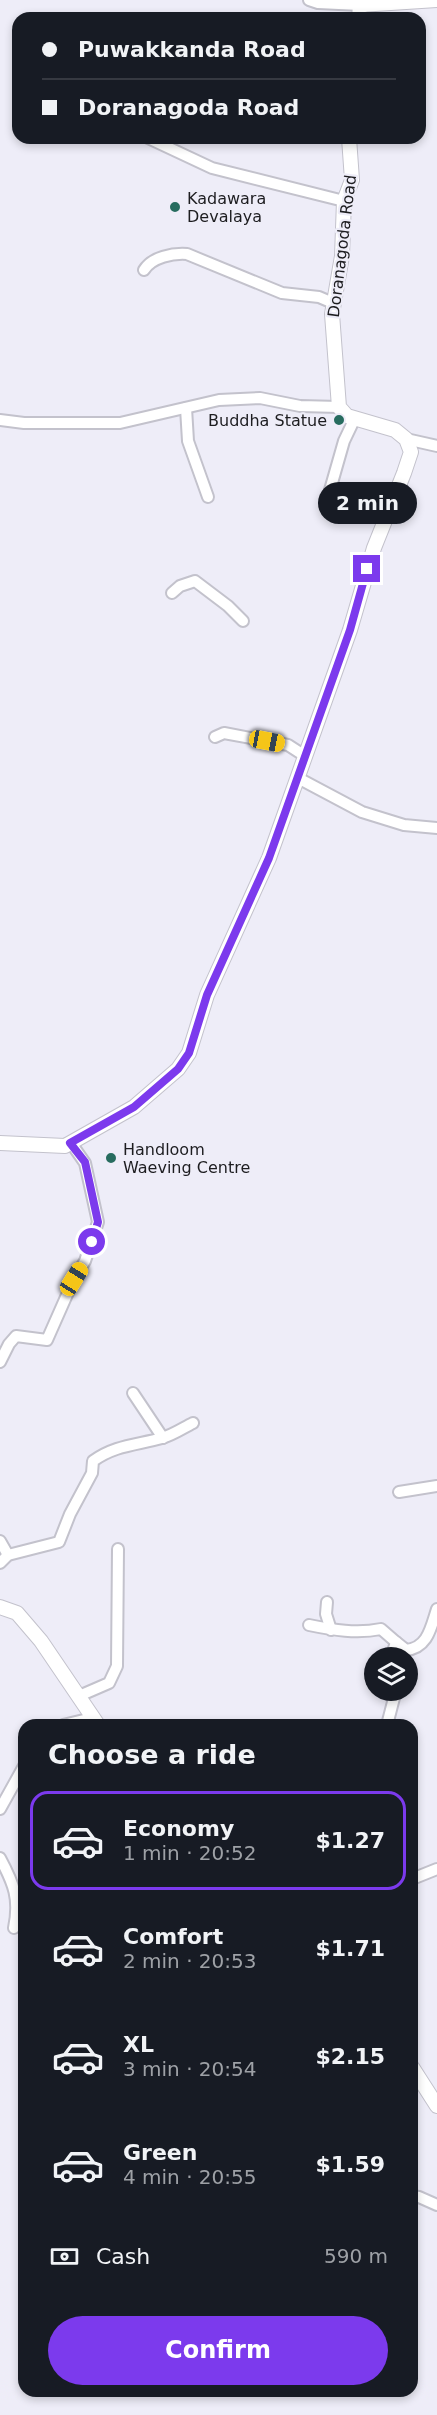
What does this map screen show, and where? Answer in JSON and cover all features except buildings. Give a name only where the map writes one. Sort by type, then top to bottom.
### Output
[{"type":"street","points":[[309,0],[361,8],[437,0]]},
{"type":"street","points":[[161,144],[212,168],[344,201]]},
{"type":"street","name":"Doranagoda Road","points":[[339,407],[332,314],[342,256],[344,201],[352,180],[350,144]]},
{"type":"street","points":[[144,270],[147,264],[175,253],[187,254],[282,293],[318,297],[333,303]]},
{"type":"street","points":[[0,420],[24,423],[120,423],[219,400],[260,398],[300,406],[339,407],[347,416],[395,430],[406,439],[437,446]]},
{"type":"street","points":[[186,408],[188,441],[208,497]]},
{"type":"street","points":[[330,490],[344,441],[355,418]]},
{"type":"street","points":[[0,1143],[65,1146],[134,1107],[178,1069],[189,1053],[207,995],[269,858],[298,778],[350,630],[374,549],[405,473],[411,452],[406,439]]},
{"type":"street","points":[[172,593],[180,586],[195,582],[228,606],[243,621]]},
{"type":"street","points":[[215,737],[224,733],[288,745],[305,756]]},
{"type":"street","points":[[298,778],[362,812],[404,825],[437,828]]},
{"type":"street","points":[[0,1362],[16,1336],[47,1340],[74,1279],[85,1261],[98,1222],[85,1162],[70,1143]]},
{"type":"street","points":[[133,1393],[163,1438]]},
{"type":"street","points":[[0,1541],[4,1559],[59,1542],[70,1514],[92,1473],[93,1461],[101,1455],[132,1443],[163,1438],[193,1424]]},
{"type":"street","points":[[399,1492],[437,1487]]},
{"type":"street","points":[[80,1696],[109,1683],[117,1666],[118,1550]]},
{"type":"street","points":[[327,1602],[326,1614],[331,1630]]},
{"type":"street","points":[[0,1607],[17,1613],[41,1641],[94,1719]]},
{"type":"street","points":[[309,1625],[331,1630],[366,1632],[381,1629],[406,1650],[415,1649],[426,1640],[437,1609]]},
{"type":"street","points":[[394,1647],[396,1642]]},
{"type":"street","points":[[389,1719],[393,1701]]},
{"type":"street","points":[[0,1809],[18,1777]]},
{"type":"street","points":[[0,1858],[17,1895],[18,1909],[14,1928]]},
{"type":"street","points":[[418,1877],[437,1869]]},
{"type":"street","points":[[418,2076],[437,2106]]},
{"type":"street","points":[[418,2197],[437,2205]]},
{"type":"place","name":"Kadawara Devalaya","points":[[175,207]]},
{"type":"place","name":"Buddha Statue","points":[[339,420]]},
{"type":"place","name":"Handloom Waeving Centre","points":[[111,1158]]},
{"type":"route","points":[[92,1242],[98,1222],[85,1162],[70,1143],[134,1107],[178,1069],[189,1053],[207,995],[269,858],[350,630],[367,569]]}]
